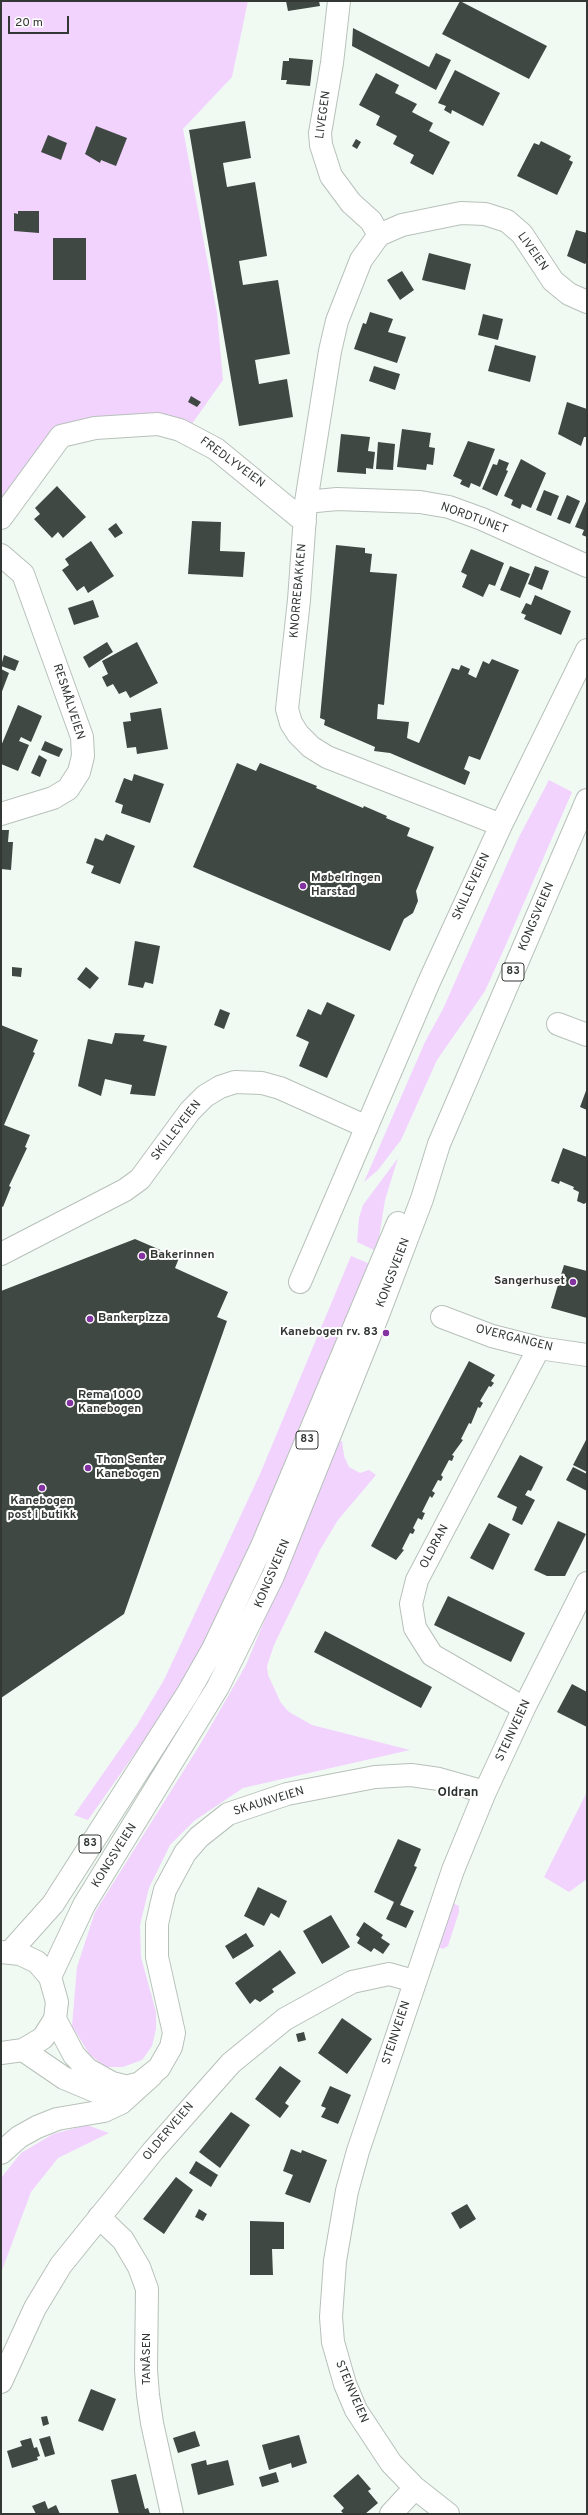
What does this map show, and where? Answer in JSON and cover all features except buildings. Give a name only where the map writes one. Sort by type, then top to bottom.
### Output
[{"type":"main road","name":"LIVEGEN","points":[[339,1],[332,63],[320,133],[321,145],[331,176],[351,203],[371,221],[379,235]]},
{"type":"main road","name":"LIVEIEN","points":[[379,235],[402,225],[461,213],[485,214],[507,221],[522,234],[553,281],[568,294],[587,302]]},
{"type":"main road","name":"KNORREBAKKEN","points":[[379,235],[362,260],[337,321],[330,351],[305,512],[299,600],[287,709],[291,723],[298,734],[311,747],[327,757],[501,825]]},
{"type":"main road","name":"FREDLYVEIEN","points":[[1,518],[61,436],[102,427],[158,424],[180,430],[216,449],[305,512]]},
{"type":"main road","name":"NORDTUNET","points":[[305,512],[338,499],[420,502],[448,507],[482,519],[587,566]]},
{"type":"main road","name":"RESMÅLVEIEN","points":[[1,555],[23,574],[82,737],[83,756],[80,772],[68,790],[53,798],[1,814]]},
{"type":"main road","name":"SKILLEVEIEN","points":[[300,1282],[429,982],[501,825],[587,650]]},
{"type":"main road","name":"KONGSVEIEN","points":[[50,1977],[84,1906],[233,1661],[261,1602],[381,1307],[422,1199],[439,1144],[587,800]]},
{"type":"main road","points":[[558,1024],[587,1035]]},
{"type":"main road","name":"SKILLEVEIEN","points":[[1,1254],[125,1190],[140,1179],[190,1111],[205,1096],[235,1082],[262,1083],[280,1088],[367,1127]]},
{"type":"main road","name":"KONGSVEIEN","points":[[5,1952],[52,1904],[188,1693],[213,1649],[262,1546],[408,1199],[439,1144]]},
{"type":"main road","name":"OVERGANGEN","points":[[442,1317],[492,1336],[539,1348],[587,1355]]},
{"type":"main road","name":"OLDRAN","points":[[524,1708],[432,1655],[415,1628],[411,1604],[417,1580],[539,1348]]},
{"type":"main road","name":"STEINVEIEN","points":[[448,2514],[414,2488],[391,2463],[356,2410],[336,2359],[331,2317],[335,2262],[347,2191],[358,2151],[414,1981],[454,1870],[485,1792],[524,1708],[587,1584]]},
{"type":"main road","name":"SKAUNVEIEN","points":[[9,2055],[78,2086],[95,2091],[111,2091],[127,2087],[140,2083],[152,2075],[167,2056],[174,2033],[157,1957],[157,1924],[161,1906],[169,1883],[185,1853],[215,1823],[251,1805],[288,1794],[375,1777],[411,1775],[439,1779],[485,1792]]},
{"type":"main road","name":"83","points":[[5,1952],[29,1957],[41,1966],[50,1977],[57,2002],[55,2019],[43,2038],[9,2055]]},
{"type":"main road","name":"OLDERVEIEN","points":[[1,2382],[35,2308],[61,2265],[188,2110],[231,2062],[285,2019],[352,1982],[389,1974],[414,1981]]},
{"type":"main road","points":[[55,2019],[74,2055],[87,2069],[112,2083],[127,2087]]},
{"type":"main road","points":[[1,2153],[19,2137],[37,2127],[57,2119],[104,2111],[121,2104],[152,2075]]},
{"type":"main road","name":"TANÅSEN","points":[[99,2217],[123,2240],[139,2267],[147,2289],[148,2394],[152,2423],[172,2514]]},
{"type":"main road","points":[[391,2514],[414,2488]]},
{"type":"shaded area","points":[[1,1],[248,1],[232,77],[183,129],[217,313],[223,380],[189,428],[82,427],[1,522]]},
{"type":"shaded area","points":[[549,780],[572,792],[485,991],[437,1060],[401,1140],[378,1170],[364,1182],[425,1042],[443,1009],[520,835]]},
{"type":"shaded area","points":[[398,1158],[385,1200],[379,1238],[374,1250],[357,1242],[359,1218],[363,1205]]},
{"type":"shaded area","points":[[351,1256],[370,1264],[238,1575],[205,1645],[152,1729],[88,1820],[74,1815],[137,1725],[164,1680],[260,1474]]},
{"type":"shaded area","points":[[339,1441],[342,1441],[344,1456],[349,1467],[360,1473],[369,1470],[376,1475],[338,1520],[320,1550],[274,1645],[267,1666],[268,1675],[281,1703],[289,1712],[312,1725],[410,1750],[243,1788],[194,1821],[170,1845],[149,1888],[140,1925],[141,1957],[156,2012],[156,2029],[152,2046],[142,2060],[123,2067],[106,2067],[90,2055],[72,2026],[77,1967],[95,1912],[201,1743],[246,1665]]},
{"type":"shaded area","points":[[587,1792],[587,1879],[569,1892],[544,1877]]},
{"type":"shaded area","points":[[453,1903],[459,1906],[459,1912],[448,1946],[443,1949],[438,1947]]},
{"type":"shaded area","points":[[87,2125],[109,2133],[58,2158],[31,2192],[1,2273],[1,2178],[21,2153],[53,2134]]},
{"type":"place","name":"Møbelringen Harstad","points":[[303,886]]},
{"type":"place","name":"Bakerinnen","points":[[142,1256]]},
{"type":"place","name":"Sangerhuset","points":[[573,1282]]},
{"type":"place","name":"Bankerpizza","points":[[90,1319]]},
{"type":"place","name":"Kanebogen rv. 83","points":[[386,1333]]},
{"type":"place","name":"Rema 1000 Kanebogen","points":[[70,1403]]},
{"type":"place","name":"Thon Senter Kanebogen","points":[[88,1468]]},
{"type":"place","name":"Kanebogen post i butikk","points":[[42,1488]]},
{"type":"district","name":"Oldran","points":[[458,1793]]}]
